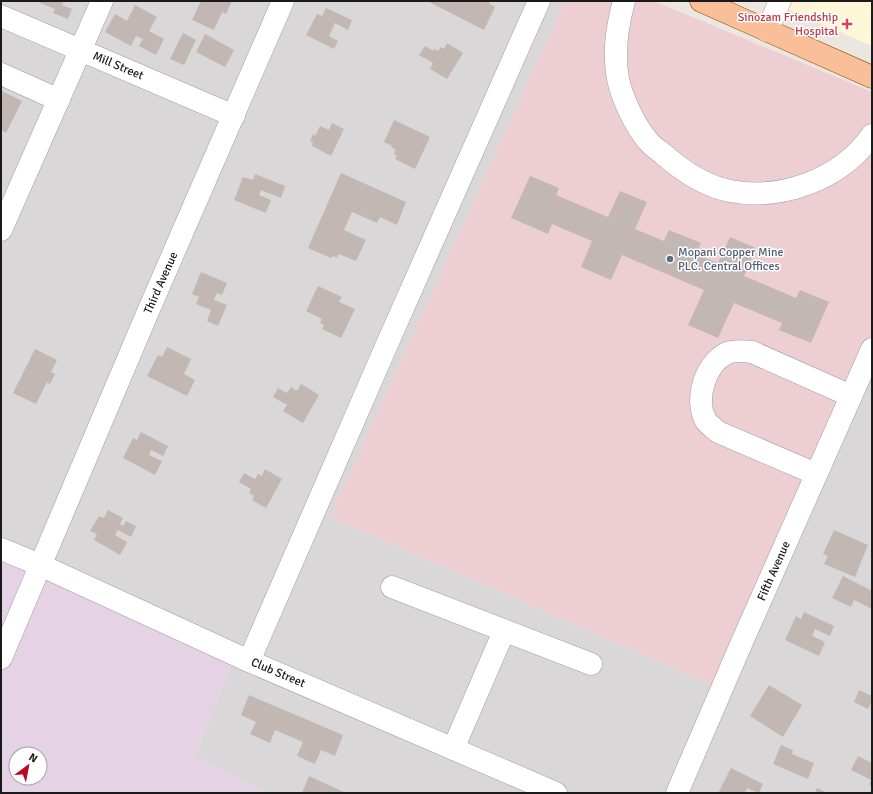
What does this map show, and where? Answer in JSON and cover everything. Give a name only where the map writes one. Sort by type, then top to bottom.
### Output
[{"type":"main road","points":[[701,1],[872,77]]},
{"type":"street","points":[[1,230],[102,1]]},
{"type":"street","name":"Third Avenue","points":[[1,658],[147,314],[283,1]]},
{"type":"street","points":[[250,661],[388,342],[539,1]]},
{"type":"street","points":[[624,1],[617,29],[615,57],[618,80],[628,110],[648,141],[673,164],[698,180],[729,191],[758,194],[791,190],[815,181],[837,169],[855,155],[872,135]]},
{"type":"street","points":[[767,31],[780,1]]},
{"type":"street","name":"Mill Street","points":[[1,16],[234,116]]},
{"type":"street","points":[[1,74],[59,100]]},
{"type":"street","name":"Fifth Avenue","points":[[677,793],[872,349]]},
{"type":"street","points":[[816,474],[718,432],[707,422],[702,409],[701,395],[705,381],[718,359],[728,353],[739,350],[752,352],[851,396]]},
{"type":"street","name":"Club Street","points":[[1,549],[250,661],[556,793]]},
{"type":"street","points":[[392,587],[591,664]]},
{"type":"street","points":[[453,749],[504,631]]},
{"type":"shaded area","points":[[1,1],[565,1],[330,517],[717,687],[872,335],[872,793],[267,793],[194,756],[234,660],[1,558]]},
{"type":"shaded area","points":[[565,1],[654,1],[872,92],[872,335],[717,687],[330,517]]},
{"type":"shaded area","name":"Sinozam Friendship Hospital","points":[[770,1],[872,1],[872,46]]},
{"type":"shaded area","points":[[1,558],[234,660],[194,755],[267,793],[1,793]]},
{"type":"building","points":[[41,1],[64,1],[62,5],[72,9],[68,19],[53,13],[55,9],[40,3]]},
{"type":"building","points":[[201,1],[232,1],[226,14],[222,12],[214,30],[192,20]]},
{"type":"building","points":[[427,1],[490,1],[489,3],[495,7],[484,30]]},
{"type":"building","points":[[135,5],[157,17],[149,31],[164,39],[156,55],[139,46],[143,39],[136,36],[131,46],[105,32],[115,14],[127,21]]},
{"type":"building","points":[[326,8],[352,20],[348,30],[335,23],[329,36],[338,41],[334,49],[306,35],[317,14],[322,16]]},
{"type":"building","points":[[183,33],[196,40],[184,65],[170,59]]},
{"type":"building","points":[[205,34],[234,50],[225,67],[196,52]]},
{"type":"building","points":[[447,43],[463,53],[447,79],[430,69],[433,63],[419,55],[425,46],[433,51],[434,49],[438,51],[441,47],[444,49]]},
{"type":"building","points":[[2,91],[22,101],[6,133],[1,130]]},
{"type":"building","points":[[394,120],[430,137],[415,169],[395,159],[397,156],[394,154],[396,150],[384,142]]},
{"type":"building","points":[[332,123],[344,129],[331,156],[312,146],[313,142],[310,141],[313,134],[315,136],[320,126],[329,130]]},
{"type":"building","points":[[341,173],[406,202],[397,225],[380,217],[377,223],[352,212],[344,230],[366,240],[356,261],[339,254],[337,258],[333,256],[331,258],[308,248]]},
{"type":"building","points":[[255,174],[285,186],[281,198],[261,190],[259,195],[271,200],[266,213],[234,200],[243,177],[253,180]]},
{"type":"building","name":"Mopani Copper Mine PLC. Central Offices","points":[[530,176],[559,188],[556,195],[608,217],[620,191],[647,202],[635,229],[664,241],[669,230],[701,243],[696,254],[718,263],[730,237],[756,248],[744,276],[796,298],[800,290],[829,302],[811,343],[779,330],[782,323],[734,303],[718,338],[688,325],[704,290],[622,255],[611,280],[581,267],[592,241],[552,224],[548,234],[511,218]]},
{"type":"building","points":[[201,272],[227,283],[222,295],[217,293],[214,300],[227,305],[218,326],[207,321],[211,310],[196,304],[199,297],[192,294]]},
{"type":"building","points":[[318,286],[342,297],[339,302],[355,309],[341,338],[322,329],[324,325],[320,323],[322,319],[306,311]]},
{"type":"building","points":[[167,347],[191,359],[184,374],[195,380],[187,396],[147,376],[158,355],[162,357]]},
{"type":"building","points":[[35,349],[57,360],[51,372],[55,374],[50,384],[47,382],[36,404],[13,393]]},
{"type":"building","points":[[301,384],[319,395],[303,423],[283,411],[287,405],[273,397],[278,388],[287,393],[291,387],[297,391]]},
{"type":"building","points":[[141,432],[168,446],[163,456],[151,450],[149,455],[162,461],[155,475],[123,458],[133,438],[137,440]]},
{"type":"building","points":[[265,469],[282,479],[266,508],[252,500],[254,496],[249,493],[251,489],[239,482],[244,473],[255,479],[258,474],[262,476]]},
{"type":"building","points":[[108,510],[123,518],[120,524],[123,526],[126,521],[136,526],[131,537],[118,530],[115,535],[127,542],[120,555],[94,540],[97,534],[90,531],[99,516],[104,518]]},
{"type":"building","points":[[834,530],[868,545],[855,577],[824,564],[828,556],[823,554]]},
{"type":"building","points":[[843,576],[872,591],[872,609],[854,600],[851,607],[832,598]]},
{"type":"building","points":[[804,612],[834,626],[830,636],[815,629],[812,636],[825,642],[819,656],[785,640],[796,616],[801,619]]},
{"type":"building","points":[[769,685],[802,705],[783,737],[750,716]]},
{"type":"building","points":[[859,690],[872,696],[872,701],[868,709],[854,702]]},
{"type":"building","points":[[249,695],[343,735],[335,756],[321,750],[315,764],[297,756],[303,742],[275,730],[270,743],[250,734],[256,722],[241,715]]},
{"type":"building","points":[[781,745],[793,750],[792,754],[814,763],[808,779],[773,764]]},
{"type":"building","points":[[858,756],[872,763],[872,786],[869,785],[871,780],[851,770]]},
{"type":"building","points":[[731,768],[763,784],[759,793],[747,788],[745,793],[718,793]]},
{"type":"building","points":[[309,776],[346,793],[302,793]]},
{"type":"building","points":[[817,788],[828,793],[815,793]]},
{"type":"place","name":"Sinozam Friendship Hospital","points":[[847,24]]},
{"type":"place","name":"Mopani Copper Mine PLC. Central Offices","points":[[670,259]]}]
